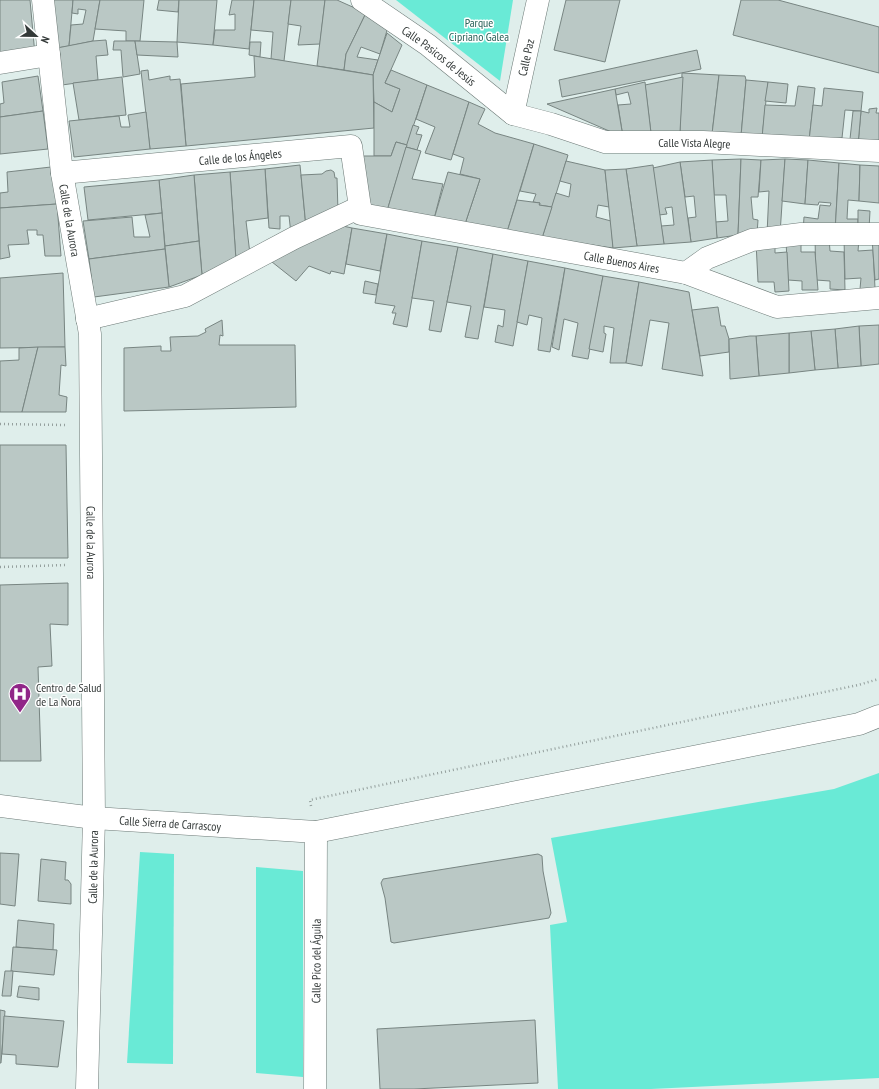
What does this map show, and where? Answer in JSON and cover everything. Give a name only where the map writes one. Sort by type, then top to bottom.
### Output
[{"type":"street","name":"Calle de la Aurora","points":[[43,0],[62,173],[90,334],[94,818],[87,1089]]},
{"type":"street","name":"Calle Pasicos de Jesús","points":[[362,0],[428,45],[513,114]]},
{"type":"street","name":"Calle Paz","points":[[513,114],[538,0]]},
{"type":"street","points":[[0,63],[49,55]]},
{"type":"street","name":"Calle Vista Alegre","points":[[513,114],[551,124],[605,142],[703,142],[879,151]]},
{"type":"street","name":"Calle de los Ángeles","points":[[62,173],[351,146],[361,211]]},
{"type":"street","points":[[87,319],[185,296],[294,238],[361,211]]},
{"type":"street","name":"Calle Buenos Aires","points":[[361,211],[686,273],[777,306],[879,298]]},
{"type":"street","points":[[686,273],[707,258],[752,240],[801,234],[879,234]]},
{"type":"street","name":"Calle Sierra de Carrascoy","points":[[0,806],[94,818],[316,832],[859,724],[879,716]]},
{"type":"street","name":"Calle Pico del Águila","points":[[315,1089],[316,832]]},
{"type":"path","points":[[0,424],[90,425]]},
{"type":"path","points":[[0,567],[92,564]]},
{"type":"path","points":[[316,832],[310,800],[850,687],[879,678]]},
{"type":"green space","name":"Parque Cipriano Galea","points":[[396,0],[513,0],[500,81]]},
{"type":"green space","points":[[879,773],[879,1078],[651,1089],[558,1089],[550,925],[567,922],[551,838],[834,789]]},
{"type":"green space","points":[[140,852],[174,854],[173,1064],[127,1063]]},
{"type":"green space","points":[[256,867],[303,871],[303,1077],[256,1073]]},
{"type":"building","points":[[0,0],[30,0],[35,55],[0,59]]},
{"type":"building","points":[[47,0],[73,0],[69,46],[57,48]]},
{"type":"building","points":[[73,0],[100,0],[93,41],[69,46],[71,25],[83,24],[86,10],[78,9],[78,14],[72,13]]},
{"type":"building","points":[[100,0],[144,0],[140,41],[126,41],[126,31],[95,29]]},
{"type":"building","points":[[159,0],[179,0],[178,12],[157,10]]},
{"type":"building","points":[[179,0],[217,0],[213,45],[177,42]]},
{"type":"building","points":[[232,0],[254,0],[249,49],[213,45],[215,30],[235,30],[235,14],[229,15]]},
{"type":"building","points":[[254,0],[291,0],[284,61],[271,59],[273,32],[251,30]]},
{"type":"building","points":[[291,0],[325,0],[320,44],[298,45],[301,26],[288,24]]},
{"type":"building","points":[[325,0],[337,0],[366,13],[346,54],[344,70],[317,66]]},
{"type":"building","points":[[566,0],[620,0],[605,62],[554,50]]},
{"type":"building","points":[[741,0],[778,0],[879,27],[879,73],[733,35]]},
{"type":"building","points":[[366,13],[388,27],[380,54],[361,47],[357,57],[378,60],[373,75],[344,70],[346,54]]},
{"type":"building","points":[[387,33],[402,45],[385,83],[400,89],[392,112],[374,102],[373,75]]},
{"type":"building","points":[[106,40],[108,55],[96,56],[98,80],[62,85],[57,48]]},
{"type":"building","points":[[114,41],[135,41],[140,74],[123,77],[121,50],[113,50]]},
{"type":"building","points":[[135,41],[177,42],[178,57],[137,55]]},
{"type":"building","points":[[250,42],[261,42],[260,57],[249,55]]},
{"type":"building","points":[[697,50],[701,69],[562,97],[559,80]]},
{"type":"building","points":[[254,56],[373,75],[374,128],[186,146],[181,84],[255,77]]},
{"type":"building","points":[[148,70],[149,80],[170,76],[170,80],[180,79],[186,146],[150,149],[141,71]]},
{"type":"building","points":[[391,70],[427,85],[407,145],[396,142],[391,156],[374,156],[374,102],[392,112],[400,89],[385,83]]},
{"type":"building","points":[[682,73],[719,75],[712,134],[680,132]]},
{"type":"building","points":[[719,75],[745,76],[746,80],[741,136],[712,134]]},
{"type":"building","points":[[38,76],[43,111],[0,117],[0,104],[4,103],[2,82]]},
{"type":"building","points":[[122,77],[126,115],[79,120],[73,83]]},
{"type":"building","points":[[683,77],[680,132],[651,133],[645,85]]},
{"type":"building","points":[[746,80],[768,82],[762,138],[741,136]]},
{"type":"building","points":[[645,82],[651,133],[623,137],[618,105],[631,104],[628,92],[616,95],[615,89]]},
{"type":"building","points":[[768,82],[788,84],[786,103],[765,101]]},
{"type":"building","points":[[427,85],[469,102],[451,160],[425,153],[435,127],[416,119]]},
{"type":"building","points":[[798,86],[815,88],[809,141],[762,138],[765,105],[795,106]]},
{"type":"building","points":[[824,88],[863,92],[861,111],[845,110],[842,138],[809,141],[813,105],[822,106]]},
{"type":"building","points":[[615,89],[623,137],[547,104]]},
{"type":"building","points":[[469,102],[485,109],[478,124],[495,133],[534,144],[507,232],[465,224],[480,179],[460,174],[464,158],[453,154]]},
{"type":"building","points":[[877,108],[876,113],[879,113],[879,147],[858,145],[861,111],[869,113],[869,109]]},
{"type":"building","points":[[43,111],[48,149],[0,154],[0,117]]},
{"type":"building","points":[[853,111],[861,111],[858,145],[850,139]]},
{"type":"building","points":[[146,112],[150,149],[74,157],[69,121],[119,116],[121,127],[130,127],[128,115]]},
{"type":"building","points":[[413,125],[419,127],[416,134],[422,135],[417,150],[406,147]]},
{"type":"building","points":[[396,142],[407,145],[387,211],[364,206],[363,156],[391,156]]},
{"type":"building","points":[[534,144],[568,155],[552,207],[539,205],[540,203],[533,202],[536,194],[520,191]]},
{"type":"building","points":[[406,147],[421,151],[412,179],[443,184],[434,219],[387,211]]},
{"type":"building","points":[[741,159],[738,235],[717,238],[715,222],[728,221],[726,195],[714,195],[712,160]]},
{"type":"building","points":[[741,159],[761,160],[758,197],[751,197],[753,219],[758,220],[757,234],[738,235]]},
{"type":"building","points":[[785,159],[780,234],[767,234],[769,191],[759,192],[761,160]]},
{"type":"building","points":[[785,159],[808,160],[805,204],[782,201]]},
{"type":"building","points":[[712,160],[717,238],[691,242],[688,218],[696,217],[694,196],[685,197],[680,162]]},
{"type":"building","points":[[808,160],[839,163],[835,232],[803,232],[804,217],[818,219],[820,205],[830,206],[831,203],[819,202],[818,205],[805,204]]},
{"type":"building","points":[[566,161],[605,170],[609,207],[598,205],[596,217],[611,221],[613,248],[542,238],[556,193],[569,197],[571,184],[560,181]]},
{"type":"building","points":[[680,162],[691,242],[664,244],[661,226],[674,225],[672,207],[665,208],[667,214],[659,215],[653,168]]},
{"type":"building","points":[[839,163],[860,165],[859,201],[848,200],[847,219],[858,219],[858,230],[835,232]]},
{"type":"building","points":[[300,165],[306,227],[291,234],[289,216],[280,216],[280,229],[269,228],[265,169]]},
{"type":"building","points":[[653,165],[664,244],[637,246],[626,169]]},
{"type":"building","points":[[860,165],[879,166],[879,203],[859,201]]},
{"type":"building","points":[[51,167],[57,204],[0,208],[0,193],[8,192],[7,172]]},
{"type":"building","points":[[265,169],[268,218],[246,221],[250,254],[236,260],[230,172]]},
{"type":"building","points":[[626,169],[637,246],[613,248],[605,170]]},
{"type":"building","points":[[331,170],[334,172],[335,178],[337,178],[338,212],[306,227],[301,175],[322,174]]},
{"type":"building","points":[[230,172],[236,260],[202,275],[194,175]]},
{"type":"building","points":[[448,172],[480,179],[465,224],[434,219]]},
{"type":"building","points":[[194,175],[199,241],[165,246],[159,180]]},
{"type":"building","points":[[159,180],[162,213],[88,220],[84,187]]},
{"type":"building","points":[[517,200],[540,203],[539,205],[552,207],[542,238],[507,232]]},
{"type":"building","points":[[57,204],[61,256],[45,256],[43,235],[37,235],[37,230],[27,230],[29,244],[8,245],[10,257],[0,259],[0,208]]},
{"type":"building","points":[[858,210],[870,211],[869,229],[858,230]]},
{"type":"building","points":[[162,213],[165,249],[89,259],[83,221],[132,217],[134,237],[150,237],[145,215]]},
{"type":"building","points":[[334,224],[352,228],[344,274],[331,271],[330,274],[309,266],[296,281],[267,258]]},
{"type":"building","points":[[352,228],[387,234],[380,271],[346,264]]},
{"type":"building","points":[[387,234],[422,241],[407,327],[393,324],[396,313],[392,313],[395,306],[375,303]]},
{"type":"building","points":[[815,238],[829,238],[830,251],[844,252],[845,290],[830,289],[830,281],[816,280]]},
{"type":"building","points":[[844,238],[859,239],[858,251],[873,250],[875,288],[860,289],[861,278],[845,279]]},
{"type":"building","points":[[872,238],[879,238],[879,279],[875,280]]},
{"type":"building","points":[[801,239],[801,252],[815,252],[818,290],[802,290],[802,281],[788,280],[786,241]]},
{"type":"building","points":[[199,241],[202,275],[169,287],[165,246]]},
{"type":"building","points":[[422,241],[458,247],[441,332],[429,330],[434,301],[412,298]]},
{"type":"building","points":[[775,241],[775,253],[787,252],[789,291],[775,292],[774,282],[758,282],[756,242]]},
{"type":"building","points":[[458,247],[493,254],[478,339],[465,337],[471,306],[447,302]]},
{"type":"building","points":[[165,249],[169,287],[94,297],[89,259]]},
{"type":"building","points":[[493,254],[528,261],[513,346],[495,342],[498,325],[503,327],[505,310],[484,307]]},
{"type":"building","points":[[528,261],[565,268],[550,352],[538,350],[542,318],[529,315],[527,325],[517,322]]},
{"type":"building","points":[[565,268],[603,276],[588,359],[572,356],[578,323],[564,319],[559,350],[552,347]]},
{"type":"building","points":[[63,273],[65,347],[0,348],[0,278]]},
{"type":"building","points":[[603,276],[639,282],[626,363],[610,363],[614,328],[604,326],[604,333],[606,334],[603,352],[589,349]]},
{"type":"building","points":[[365,281],[378,284],[376,295],[363,293]]},
{"type":"building","points":[[639,282],[689,292],[703,376],[662,369],[669,323],[650,320],[642,366],[626,363]]},
{"type":"building","points":[[718,307],[721,326],[725,326],[729,339],[729,352],[700,356],[692,310]]},
{"type":"building","points":[[222,320],[223,336],[220,335],[219,345],[295,345],[296,407],[124,411],[124,348],[161,346],[161,351],[171,351],[170,337],[198,336],[206,332],[205,329]]},
{"type":"building","points":[[879,325],[879,364],[861,366],[859,326]]},
{"type":"building","points":[[859,326],[861,366],[838,368],[835,329]]},
{"type":"building","points":[[835,329],[838,368],[815,370],[811,331]]},
{"type":"building","points":[[811,331],[815,370],[789,373],[789,333]]},
{"type":"building","points":[[789,333],[789,373],[759,376],[756,336]]},
{"type":"building","points":[[756,336],[759,376],[730,379],[729,339]]},
{"type":"building","points":[[38,347],[22,412],[0,412],[0,361],[19,360],[19,348]]},
{"type":"building","points":[[38,347],[65,347],[66,366],[61,365],[59,395],[67,397],[66,412],[22,412]]},
{"type":"building","points":[[0,445],[66,445],[68,558],[0,558]]},
{"type":"building","name":"Centro de Salud de La Ñora","points":[[68,583],[68,625],[50,624],[52,666],[38,667],[41,761],[0,761],[0,585]]},
{"type":"building","points":[[0,853],[19,854],[15,906],[0,904]]},
{"type":"building","points":[[538,854],[542,856],[543,871],[551,913],[549,918],[394,943],[391,942],[385,898],[381,883],[383,879]]},
{"type":"building","points":[[41,859],[66,862],[65,880],[68,880],[71,884],[71,904],[38,901]]},
{"type":"building","points":[[18,920],[54,924],[53,950],[16,947]]},
{"type":"building","points":[[13,947],[57,950],[54,975],[11,971]]},
{"type":"building","points":[[5,971],[13,971],[11,996],[2,996]]},
{"type":"building","points":[[19,986],[39,988],[39,1000],[17,997]]},
{"type":"building","points":[[0,1010],[5,1011],[1,1063],[0,1063]]},
{"type":"building","points":[[4,1016],[64,1021],[58,1067],[16,1064],[16,1055],[2,1054]]},
{"type":"building","points":[[535,1020],[538,1083],[414,1089],[380,1089],[377,1029]]},
{"type":"place","name":"Centro de Salud de La Ñora","points":[[20,714]]}]
